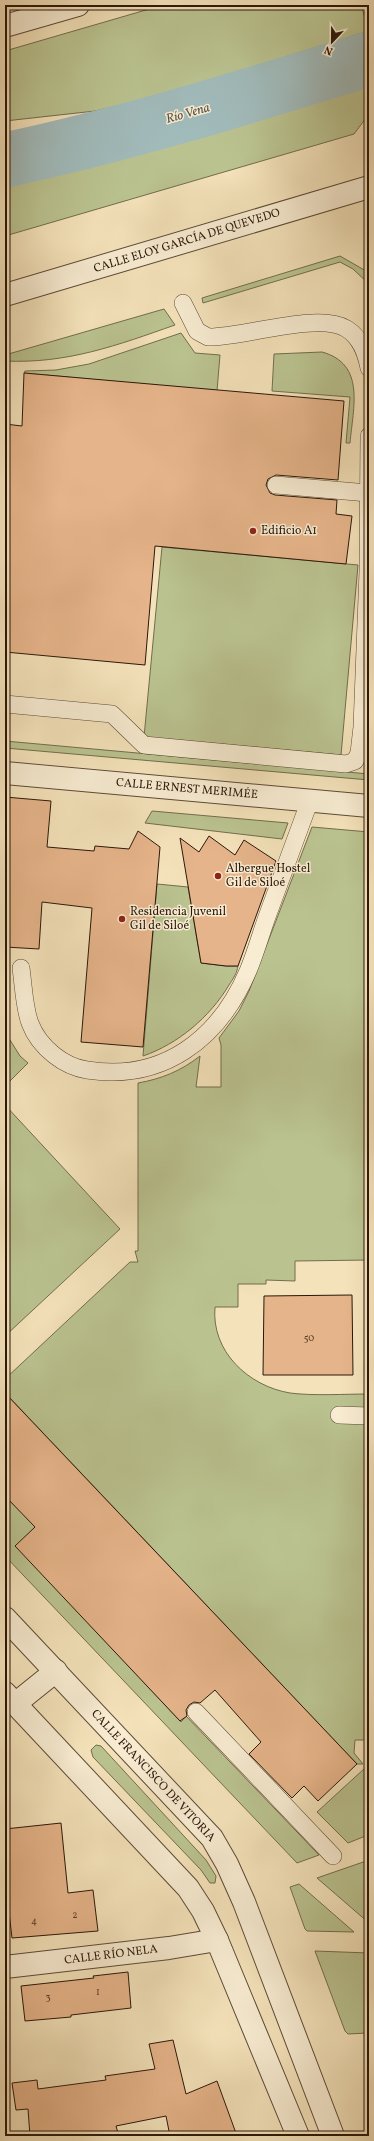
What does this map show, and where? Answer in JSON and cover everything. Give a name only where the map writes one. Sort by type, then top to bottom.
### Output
[{"type":"street","points":[[5,26],[78,5]]},
{"type":"street","name":"CALLE ELOY GARCÍA DE QUEVEDO","points":[[5,295],[369,187]]},
{"type":"street","name":"CALLE ERNEST MERIMÉE","points":[[5,773],[369,806]]},
{"type":"street","name":"CALLE FRANCISCO DE VITORIA","points":[[5,1618],[212,1838],[228,1864],[244,1902],[333,2136]]},
{"type":"street","points":[[56,1671],[10,1699],[188,1888],[217,1940],[298,2136]]},
{"type":"street","name":"CALLE RÍO NELA","points":[[5,1968],[169,1948],[217,1940]]},
{"type":"lane","points":[[183,303],[197,331],[208,337],[306,324],[334,324],[347,329],[358,340],[366,353],[369,368]]},
{"type":"lane","points":[[5,704],[112,714],[144,745],[346,764],[355,761],[359,753],[362,727],[368,571],[369,436]]},
{"type":"lane","points":[[276,485],[368,493]]},
{"type":"lane","points":[[21,968],[27,1015],[35,1035],[65,1064],[85,1070],[110,1072],[141,1070],[158,1065],[178,1056],[199,1041],[214,1026],[232,1002],[248,971],[310,800]]},
{"type":"lane","points":[[339,1415],[369,1416]]},
{"type":"lane","points":[[196,1712],[334,1856]]},
{"type":"green space","points":[[163,5],[361,5],[369,31],[153,98],[95,111],[5,121],[5,51]]},
{"type":"green space","points":[[369,73],[369,114],[354,134],[5,236],[5,179]]},
{"type":"green space","points":[[340,256],[366,271],[369,274],[369,284],[353,269],[340,262],[203,303],[202,298]]},
{"type":"green space","points":[[164,309],[175,325],[92,352],[50,359],[5,361],[5,355]]},
{"type":"green space","points":[[181,333],[195,353],[220,355],[217,391],[24,373],[25,371],[56,370],[89,364]]},
{"type":"green space","points":[[322,352],[336,358],[345,366],[351,377],[354,389],[354,402],[350,443],[346,443],[350,397],[272,391],[274,354]]},
{"type":"green space","points":[[162,547],[358,565],[341,755],[144,737]]},
{"type":"green space","points":[[5,741],[369,774],[369,780],[5,748]]},
{"type":"green space","points":[[152,811],[288,823],[282,839],[145,823]]},
{"type":"green space","points":[[312,827],[369,832],[369,1260],[295,1261],[295,1281],[266,1280],[266,1284],[238,1284],[238,1307],[215,1307],[215,1323],[219,1338],[226,1352],[235,1364],[260,1383],[275,1389],[299,1394],[369,1394],[369,1740],[355,1740],[354,1753],[363,1764],[357,1764],[11,1399],[5,1405],[5,1379],[130,1262],[138,1262],[135,1251],[138,1251],[138,1083],[170,1074],[186,1066],[200,1056],[196,1087],[221,1087],[221,1045],[219,1038],[239,1011],[249,991]]},
{"type":"green space","points":[[157,884],[188,887],[201,963],[238,966],[235,976],[221,997],[203,1018],[181,1037],[156,1051],[143,1056]]},
{"type":"green space","points":[[5,1032],[20,1056],[28,1063],[7,1084],[5,1082]]},
{"type":"green space","points":[[5,1105],[120,1229],[5,1336]]},
{"type":"green space","points":[[28,1494],[72,1605],[181,1722],[186,1716],[319,1855],[297,1863],[5,1556],[5,1496],[15,1506]]},
{"type":"green space","points":[[96,1745],[101,1746],[206,1860],[216,1876],[215,1883],[210,1883],[201,1870],[93,1757],[91,1750]]},
{"type":"green space","points":[[365,1768],[369,1769],[368,1835],[348,1843],[317,1812]]},
{"type":"green space","points":[[369,1860],[369,1923],[317,1878]]},
{"type":"green space","points":[[299,1884],[354,1932],[307,1931],[290,1887]]},
{"type":"green space","points":[[315,1951],[369,1953],[367,2033],[348,2034],[345,2031]]},
{"type":"building","points":[[24,373],[344,401],[338,480],[276,475],[268,479],[266,485],[270,493],[275,495],[337,500],[336,514],[352,516],[346,564],[155,546],[145,665],[5,652],[5,424],[22,426]]},
{"type":"building","name":"Residencia Juvenil Gil de Siloé","points":[[5,797],[51,801],[47,847],[94,851],[95,846],[129,849],[138,831],[160,847],[143,1047],[81,1042],[92,908],[42,902],[39,949],[5,947]]},
{"type":"building","points":[[209,836],[235,855],[244,840],[276,861],[238,966],[201,963],[180,838],[199,852]]},
{"type":"building","points":[[352,1295],[353,1375],[263,1375],[264,1296]]},
{"type":"building","points":[[5,1393],[357,1764],[318,1801],[304,1786],[292,1798],[249,1754],[261,1742],[215,1690],[200,1703],[194,1702],[189,1705],[186,1710],[187,1716],[180,1721],[15,1546],[35,1527],[5,1496]]},
{"type":"building","points":[[61,1823],[68,1893],[93,1890],[98,1931],[12,1938],[5,1878],[5,1829]]},
{"type":"building","points":[[128,1972],[131,2008],[71,2015],[71,2017],[25,2021],[21,1986],[94,1978],[93,1976]]},
{"type":"building","points":[[173,2040],[186,2094],[217,2081],[237,2136],[170,2136],[166,2116],[116,2126],[118,2133],[105,2136],[30,2136],[28,2109],[16,2110],[12,2083],[37,2080],[38,2089],[106,2080],[105,2076],[155,2069],[149,2044]]},
{"type":"waterway","name":"Río Vena","points":[[5,160],[51,150],[142,126],[369,59]]},
{"type":"place","name":"Edificio A1","points":[[253,531]]},
{"type":"place","name":"Albergue Hostel Gil de Siloé","points":[[218,876]]},
{"type":"place","name":"Residencia Juvenil Gil de Siloé","points":[[122,919]]}]
